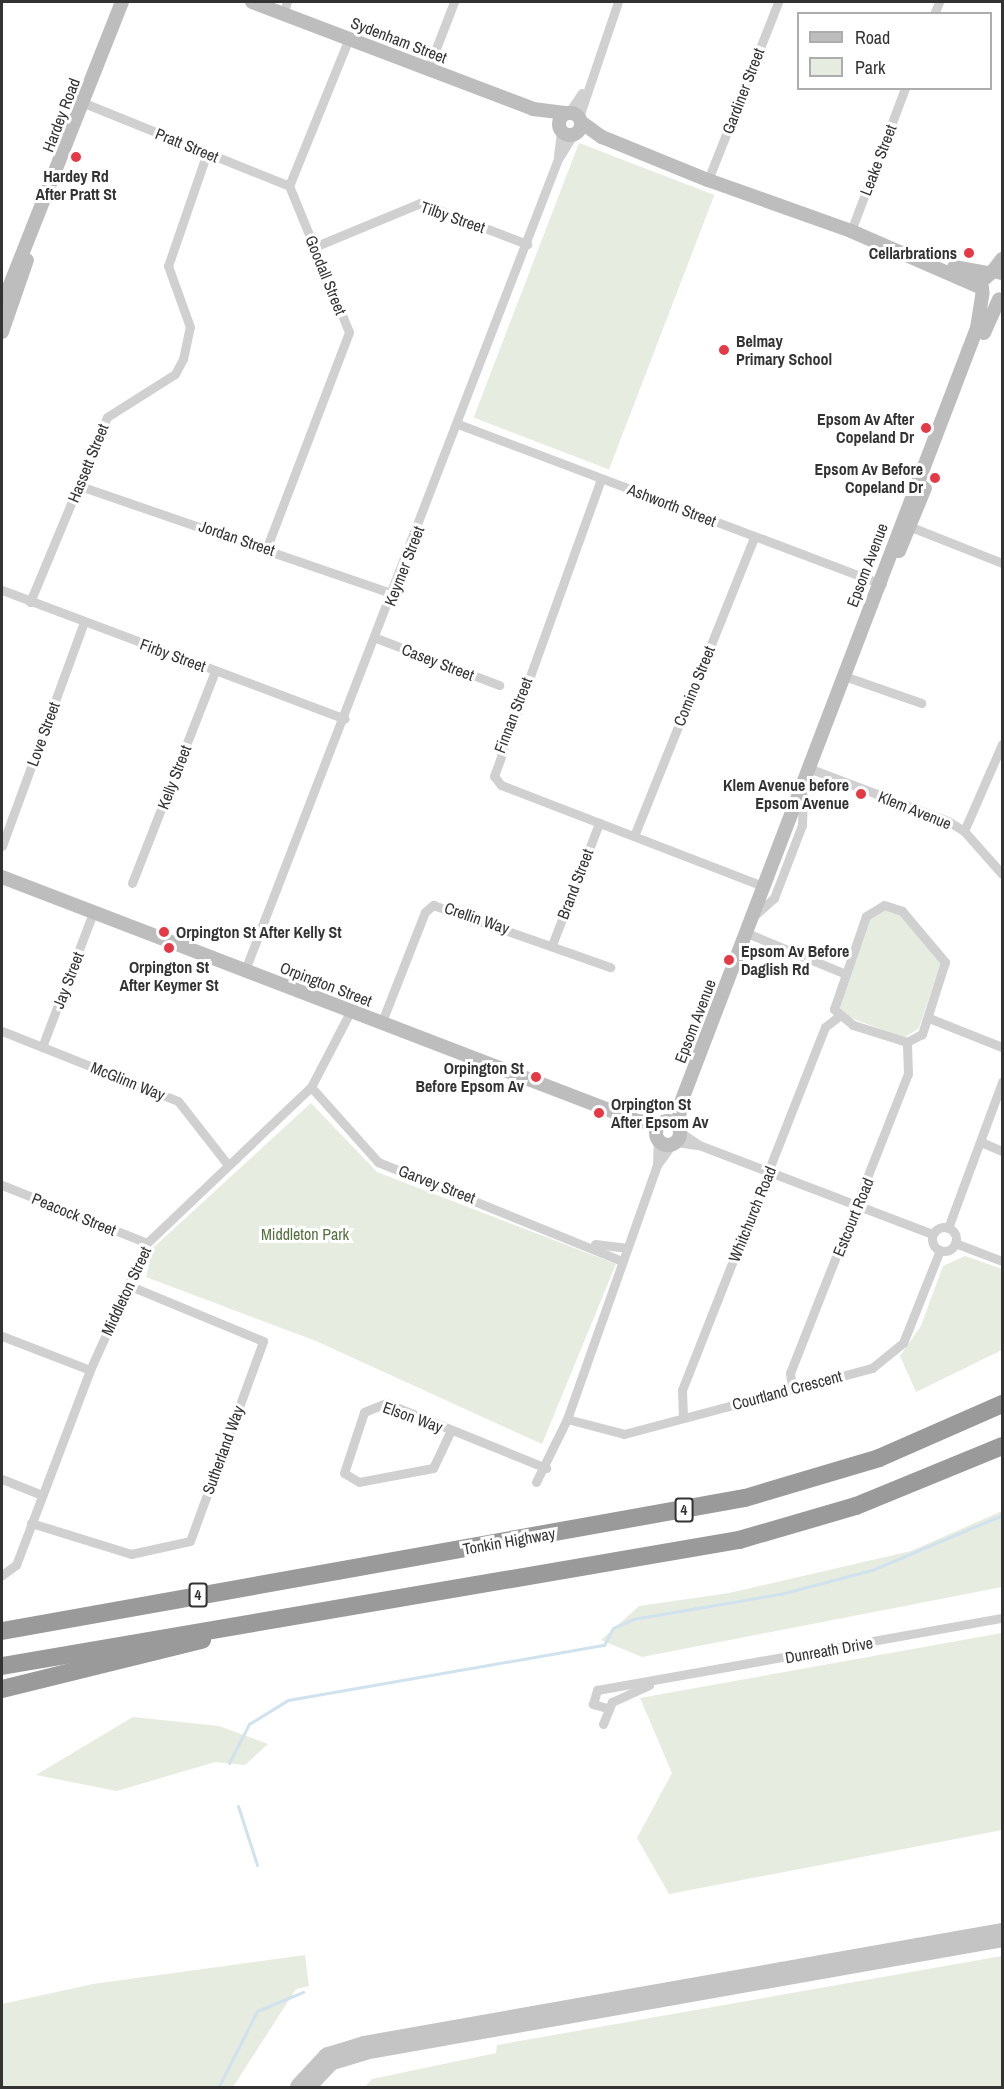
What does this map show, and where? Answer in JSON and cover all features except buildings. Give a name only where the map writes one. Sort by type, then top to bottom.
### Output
[{"type":"highway","name":"Tonkin Highway","points":[[2,1631],[745,1498],[879,1458],[1002,1404]]},
{"type":"highway","name":"4","points":[[2,1666],[335,1610],[760,1534],[930,1479],[1002,1446]]},
{"type":"highway","points":[[2,1689],[335,1610]]},
{"type":"highway","points":[[2,1626],[44,1623]]},
{"type":"street","name":"Hardey Road","points":[[2,305],[31,240],[122,2]]},
{"type":"street","name":"Sydenham Street","points":[[252,2],[285,8],[349,38],[708,180],[960,269],[995,272]]},
{"type":"street","points":[[428,69],[454,2]]},
{"type":"street","name":"Keymer Street","points":[[245,970],[345,719],[618,2]]},
{"type":"street","name":"Gardiner Street","points":[[708,180],[778,2]]},
{"type":"street","points":[[289,186],[349,38]]},
{"type":"street","name":"Leake Street","points":[[855,232],[904,90]]},
{"type":"street","name":"Pratt Street","points":[[84,103],[289,186]]},
{"type":"street","name":"Hassett Street","points":[[30,602],[107,417],[175,374],[183,359],[190,327],[168,266],[207,153]]},
{"type":"street","name":"Goodall Street","points":[[267,547],[350,332],[289,186]]},
{"type":"street","name":"Tilby Street","points":[[314,247],[420,203],[527,244]]},
{"type":"street","name":"Sydenham Street","points":[[855,232],[1001,298]]},
{"type":"street","name":"Hardey Road","points":[[2,332],[31,240]]},
{"type":"street","points":[[995,272],[1002,259]]},
{"type":"street","name":"Epsom Avenue","points":[[905,525],[977,328],[982,290],[995,272]]},
{"type":"street","name":"Epsom Avenue","points":[[677,1137],[680,1105],[881,584],[1001,298]]},
{"type":"street","name":"Ashworth Street","points":[[458,424],[881,584]]},
{"type":"street","name":"Finnan Street","points":[[602,479],[494,766],[501,785],[765,887]]},
{"type":"street","name":"Jordan Street","points":[[80,486],[267,547],[393,594]]},
{"type":"street","points":[[905,525],[1002,563]]},
{"type":"street","name":"Comino Street","points":[[634,836],[753,537]]},
{"type":"street","name":"Firby Street","points":[[2,590],[345,719]]},
{"type":"street","name":"Love Street","points":[[2,846],[84,622]]},
{"type":"street","name":"Casey Street","points":[[376,638],[500,685]]},
{"type":"street","name":"Kelly Street","points":[[132,883],[215,671]]},
{"type":"street","points":[[847,677],[921,703]]},
{"type":"street","points":[[964,831],[1002,744]]},
{"type":"street","name":"Klem Avenue","points":[[811,769],[964,831],[1002,874]]},
{"type":"street","points":[[754,916],[774,898],[802,825],[803,789]]},
{"type":"street","name":"Brand Street","points":[[552,945],[599,823]]},
{"type":"street","name":"Orpington Street","points":[[2,877],[660,1130]]},
{"type":"street","name":"Crellin Way","points":[[381,1024],[425,912],[433,905],[610,967]]},
{"type":"street","points":[[884,905],[902,911],[945,962],[929,1018],[919,1038],[907,1042],[839,1016],[834,1002],[843,973],[872,909],[884,905]]},
{"type":"street","name":"Jay Street","points":[[42,1047],[93,913]]},
{"type":"street","points":[[747,933],[843,973]]},
{"type":"street","name":"Middleton Street","points":[[2,1575],[17,1560],[90,1370],[147,1243],[311,1087],[350,1012]]},
{"type":"street","name":"Whitchurch Road","points":[[683,1418],[682,1390],[825,1027],[839,1016]]},
{"type":"street","points":[[929,1018],[1002,1047]]},
{"type":"street","name":"McGlinn Way","points":[[2,1031],[178,1101],[228,1165]]},
{"type":"street","name":"Estcourt Road","points":[[792,1389],[790,1373],[908,1074],[907,1042]]},
{"type":"street","points":[[1002,1082],[948,1228],[955,1243],[1002,1261]]},
{"type":"street","name":"Garvey Street","points":[[311,1087],[378,1162],[590,1243],[622,1260]]},
{"type":"street","name":"Epsom Avenue","points":[[660,1130],[680,1105]]},
{"type":"street","points":[[660,1130],[677,1137]]},
{"type":"street","points":[[660,1130],[856,1208],[933,1234],[948,1228]]},
{"type":"street","points":[[657,1165],[660,1130]]},
{"type":"street","points":[[536,1482],[546,1468],[567,1419],[657,1165],[677,1137]]},
{"type":"street","points":[[981,1142],[1002,1151]]},
{"type":"street","name":"Peacock Street","points":[[2,1185],[147,1243]]},
{"type":"street","points":[[933,1234],[940,1250],[955,1243]]},
{"type":"street","name":"Garvey Street","points":[[590,1243],[626,1248]]},
{"type":"street","name":"Courtland Crescent","points":[[567,1419],[616,1434],[872,1368],[903,1343],[940,1250]]},
{"type":"street","name":"Sutherland Way","points":[[31,1523],[131,1554],[190,1541],[262,1341],[128,1285]]},
{"type":"street","points":[[2,1336],[90,1370]]},
{"type":"street","name":"Elson Way","points":[[451,1430],[433,1468],[359,1482],[344,1473],[364,1412],[373,1404],[386,1403],[546,1468]]},
{"type":"street","points":[[2,1479],[42,1495]]},
{"type":"street","name":"Dunreath Drive","points":[[656,1681],[607,1708],[594,1704],[597,1690],[1002,1618]]},
{"type":"street","points":[[603,1724],[607,1708]]},
{"type":"green space","points":[[579,143],[714,195],[609,469],[474,417]]},
{"type":"green space","points":[[881,908],[901,912],[941,963],[919,1028],[904,1038],[846,1016],[839,1007],[870,916]]},
{"type":"green space","name":"Middleton Park","points":[[311,1103],[377,1172],[616,1264],[542,1444],[316,1341],[146,1277],[153,1248]]},
{"type":"green space","points":[[965,1256],[1002,1269],[1002,1350],[916,1392],[900,1356],[921,1326],[943,1266]]},
{"type":"green space","points":[[1002,1511],[1002,1587],[642,1657],[601,1640],[639,1606],[729,1593],[911,1551]]},
{"type":"green space","points":[[1002,1633],[1002,1830],[669,1894],[637,1838],[672,1773],[640,1698]]},
{"type":"green space","points":[[133,1717],[219,1726],[268,1744],[245,1765],[215,1762],[117,1791],[36,1775]]},
{"type":"green space","points":[[305,1955],[309,1986],[296,1989],[233,2087],[2,2087],[2,2004],[93,1984]]},
{"type":"green space","points":[[1002,1956],[1002,2087],[365,2087],[372,2079],[496,2053],[497,2045]]},
{"type":"waterway","points":[[229,1763],[249,1724],[288,1700],[604,1645],[613,1628],[633,1619],[780,1594],[872,1570],[1002,1515]]},
{"type":"waterway","points":[[238,1806],[257,1865]]},
{"type":"waterway","points":[[218,2088],[257,2011],[303,1992]]},
{"type":"taxiway","points":[[302,2088],[329,2059],[364,2048],[1002,1935]]},
{"type":"place","name":"Hardey Rd After Pratt St","points":[[76,157]]},
{"type":"place","name":"Cellarbrations","points":[[969,253]]},
{"type":"place","name":"Belmay Primary School","points":[[724,350]]},
{"type":"place","name":"Epsom Av After Copeland Dr","points":[[926,428]]},
{"type":"place","name":"Epsom Av Before Copeland Dr","points":[[935,478]]},
{"type":"place","name":"Klem Avenue before Epsom Avenue","points":[[861,794]]},
{"type":"place","name":"Orpington St After Kelly St","points":[[164,932]]},
{"type":"place","name":"Orpington St After Keymer St","points":[[169,948]]},
{"type":"place","name":"Epsom Av Before Daglish Rd","points":[[729,960]]},
{"type":"place","name":"Orpington St Before Epsom Av","points":[[536,1077]]},
{"type":"place","name":"Orpington St After Epsom Av","points":[[599,1113]]}]
